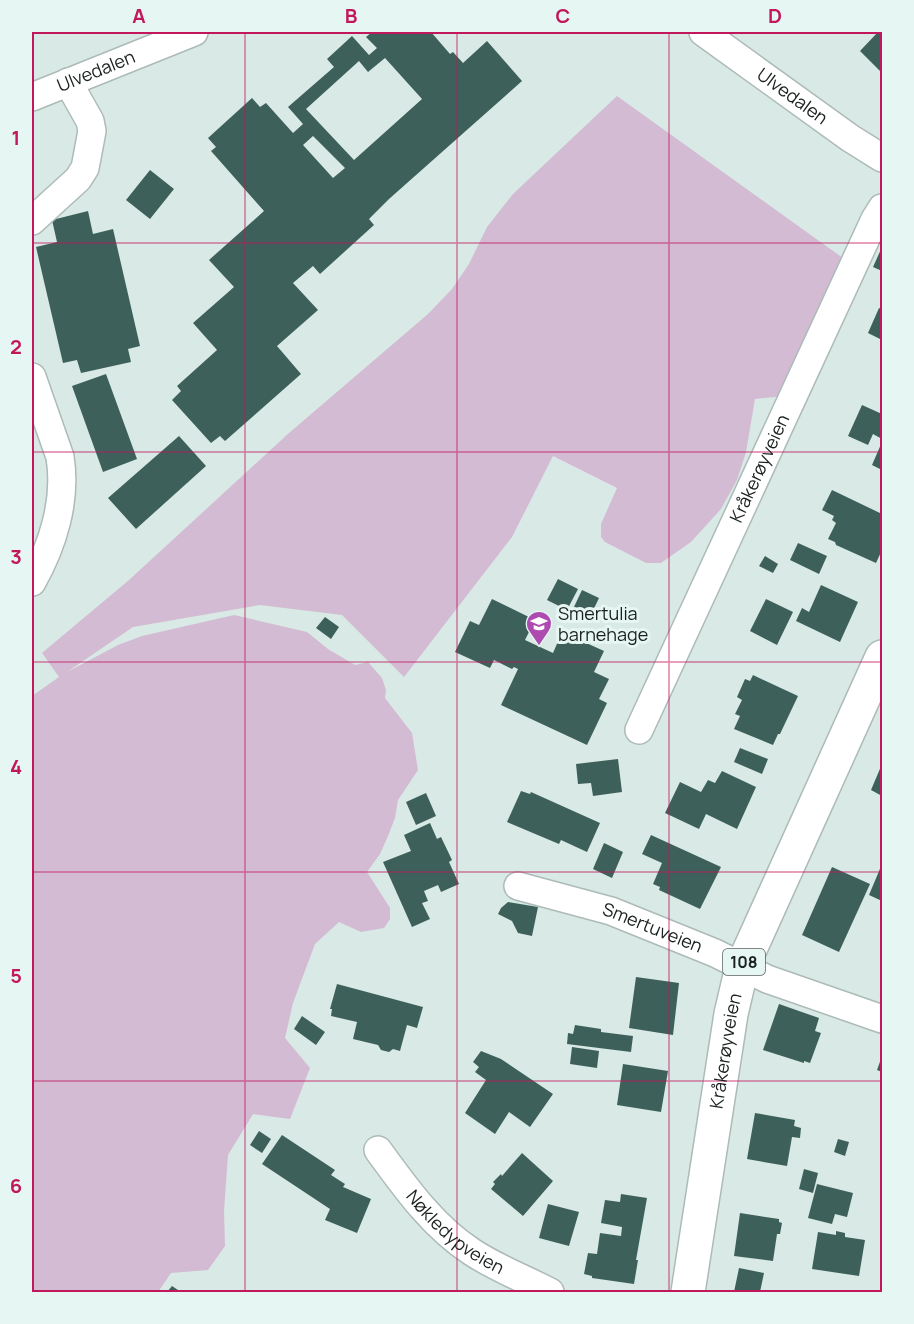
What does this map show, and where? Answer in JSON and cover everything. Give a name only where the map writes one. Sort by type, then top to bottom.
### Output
[{"type":"main road","name":"Kråkerøyveien","points":[[688,1293],[730,1025],[742,967],[882,657]]},
{"type":"street","name":"Ulvedalen","points":[[32,97],[194,32]]},
{"type":"street","name":"Ulvedalen","points":[[703,32],[850,138],[882,158]]},
{"type":"street","points":[[32,221],[78,179],[85,168],[92,131],[90,121],[68,82]]},
{"type":"street","name":"Kråkerøyveien","points":[[639,730],[882,208]]},
{"type":"street","points":[[32,377],[62,470],[60,503],[53,534],[32,582]]},
{"type":"street","name":"Smertuveien","points":[[518,886],[611,911],[715,953],[766,979],[882,1019]]},
{"type":"street","name":"Nøkledypveien","points":[[378,1150],[407,1191],[443,1230],[472,1253],[550,1293]]},
{"type":"shaded area","points":[[617,96],[854,266],[795,395],[755,399],[746,452],[737,480],[721,509],[691,542],[661,563],[646,563],[605,542],[601,537],[601,524],[617,488],[553,456],[512,537],[404,677],[342,615],[260,605],[133,627],[67,672],[118,645],[142,636],[234,615],[307,632],[328,649],[355,665],[368,662],[382,678],[386,690],[385,698],[412,733],[418,770],[398,800],[395,818],[388,836],[380,854],[367,872],[390,908],[390,919],[384,928],[361,932],[339,922],[315,944],[293,1003],[285,1038],[310,1068],[290,1119],[253,1114],[228,1155],[224,1211],[225,1246],[208,1270],[171,1273],[158,1292],[32,1292],[32,696],[59,677],[42,653],[129,580],[289,433],[428,314],[452,289],[469,264],[487,227],[513,194]]},
{"type":"building","points":[[372,32],[431,32],[450,54],[453,52],[463,63],[487,41],[522,81],[389,199],[369,219],[374,225],[320,274],[313,266],[293,283],[318,310],[277,346],[301,374],[225,441],[220,436],[211,443],[172,400],[181,391],[177,386],[217,350],[193,323],[234,287],[209,260],[264,211],[211,151],[216,147],[208,138],[252,98],[260,107],[266,103],[293,133],[303,124],[288,107],[334,67],[327,59],[352,36],[369,55],[377,48],[366,37]],"holes":[[[385,58],[422,99],[354,160],[306,109],[359,61],[368,72]],[[313,136],[345,168],[333,178],[303,145]]]},
{"type":"building","points":[[878,32],[882,32],[882,73],[860,51]]},
{"type":"building","points":[[150,170],[174,189],[150,219],[126,200]]},
{"type":"building","points":[[88,211],[93,234],[113,229],[140,346],[128,349],[131,362],[81,373],[77,360],[63,363],[36,247],[57,242],[52,220]]},
{"type":"building","points":[[882,247],[882,271],[873,267]]},
{"type":"building","points":[[879,308],[882,309],[882,340],[868,333]]},
{"type":"building","points":[[106,374],[137,459],[103,472],[72,386]]},
{"type":"building","points":[[862,405],[882,414],[882,439],[873,434],[868,445],[848,436]]},
{"type":"building","points":[[179,436],[206,466],[136,529],[108,498]]},
{"type":"building","points":[[882,442],[882,470],[872,465]]},
{"type":"building","points":[[832,490],[882,514],[882,550],[876,563],[828,539],[836,523],[832,520],[834,516],[822,510]]},
{"type":"building","points":[[798,543],[827,556],[819,574],[790,560]]},
{"type":"building","points":[[765,556],[778,564],[773,573],[759,566]]},
{"type":"building","points":[[558,579],[578,589],[567,610],[547,600]]},
{"type":"building","points":[[821,585],[858,602],[840,642],[796,621],[802,608],[809,612]]},
{"type":"building","points":[[582,590],[599,598],[590,617],[573,609]]},
{"type":"building","points":[[492,599],[535,620],[525,640],[553,653],[562,632],[604,651],[594,672],[609,679],[599,699],[607,703],[587,745],[501,705],[518,669],[514,667],[512,669],[494,660],[490,668],[455,652],[470,621],[479,625]]},
{"type":"building","points":[[766,599],[793,612],[777,645],[750,631]]},
{"type":"building","points":[[325,617],[339,627],[331,639],[316,628]]},
{"type":"building","points":[[753,675],[798,696],[773,745],[734,729],[740,716],[735,714],[742,700],[737,697],[745,679],[750,681]]},
{"type":"building","points":[[740,748],[768,759],[762,774],[734,762]]},
{"type":"building","points":[[618,759],[622,792],[593,796],[591,783],[578,784],[576,764]]},
{"type":"building","points":[[882,764],[882,796],[871,790]]},
{"type":"building","points":[[722,771],[756,787],[737,829],[706,814],[699,829],[665,813],[680,782],[701,792],[708,780],[715,783]]},
{"type":"building","points":[[521,791],[530,794],[531,792],[600,823],[587,852],[561,840],[559,844],[507,822]]},
{"type":"building","points":[[426,793],[436,816],[416,825],[406,802]]},
{"type":"building","points":[[430,823],[437,839],[441,837],[452,860],[449,862],[459,884],[441,892],[438,885],[424,891],[428,901],[422,903],[430,919],[412,927],[383,862],[411,851],[404,835]]},
{"type":"building","points":[[651,835],[721,867],[700,909],[659,890],[660,887],[653,884],[662,863],[642,854]]},
{"type":"building","points":[[604,843],[623,852],[612,878],[593,869]]},
{"type":"building","points":[[882,864],[882,901],[869,895]]},
{"type":"building","points":[[832,867],[870,884],[839,952],[802,935]]},
{"type":"building","points":[[508,902],[538,907],[532,936],[518,933],[512,921],[498,914]]},
{"type":"building","points":[[636,977],[679,983],[673,1035],[629,1028]]},
{"type":"building","points":[[337,984],[423,1007],[417,1028],[407,1025],[400,1051],[381,1050],[378,1045],[353,1039],[357,1022],[331,1016],[332,1009],[330,1009]]},
{"type":"building","points":[[779,1004],[819,1018],[815,1031],[821,1033],[810,1063],[763,1050]]},
{"type":"building","points":[[302,1016],[325,1032],[316,1045],[294,1029]]},
{"type":"building","points":[[575,1025],[601,1029],[601,1032],[633,1036],[631,1052],[567,1044],[568,1033],[573,1034]]},
{"type":"building","points":[[572,1047],[599,1051],[597,1068],[570,1064]]},
{"type":"building","points":[[481,1051],[501,1059],[553,1094],[530,1127],[509,1112],[495,1134],[465,1113],[486,1080],[475,1072],[479,1067],[473,1062]]},
{"type":"building","points":[[882,1056],[882,1072],[877,1070]]},
{"type":"building","points":[[623,1064],[668,1071],[661,1112],[617,1105]]},
{"type":"building","points":[[755,1113],[795,1120],[794,1126],[801,1128],[800,1138],[792,1137],[787,1166],[747,1159]]},
{"type":"building","points":[[259,1131],[271,1139],[262,1153],[250,1145]]},
{"type":"building","points":[[282,1135],[335,1170],[331,1175],[345,1184],[343,1187],[371,1199],[357,1233],[325,1220],[330,1209],[262,1164]]},
{"type":"building","points":[[838,1139],[849,1142],[845,1156],[834,1152]]},
{"type":"building","points":[[522,1153],[553,1181],[523,1216],[491,1189],[495,1184],[493,1182],[501,1174],[502,1176]]},
{"type":"building","points":[[804,1169],[818,1173],[813,1193],[799,1189]]},
{"type":"building","points":[[817,1184],[853,1193],[847,1217],[835,1214],[832,1224],[808,1218]]},
{"type":"building","points":[[621,1194],[647,1198],[634,1284],[592,1278],[584,1274],[588,1253],[597,1254],[600,1233],[621,1236],[622,1227],[601,1223],[605,1200],[620,1202]]},
{"type":"building","points":[[548,1204],[579,1212],[569,1246],[539,1238]]},
{"type":"building","points":[[740,1213],[779,1219],[782,1223],[780,1234],[777,1234],[773,1261],[734,1256]]},
{"type":"building","points":[[836,1231],[845,1233],[845,1237],[865,1240],[859,1276],[812,1269],[818,1232],[836,1235]]},
{"type":"building","points":[[739,1268],[764,1273],[760,1292],[734,1292]]},
{"type":"building","points":[[172,1286],[181,1292],[167,1292]]},
{"type":"place","name":"Smertulia barnehage","points":[[539,647]]}]
